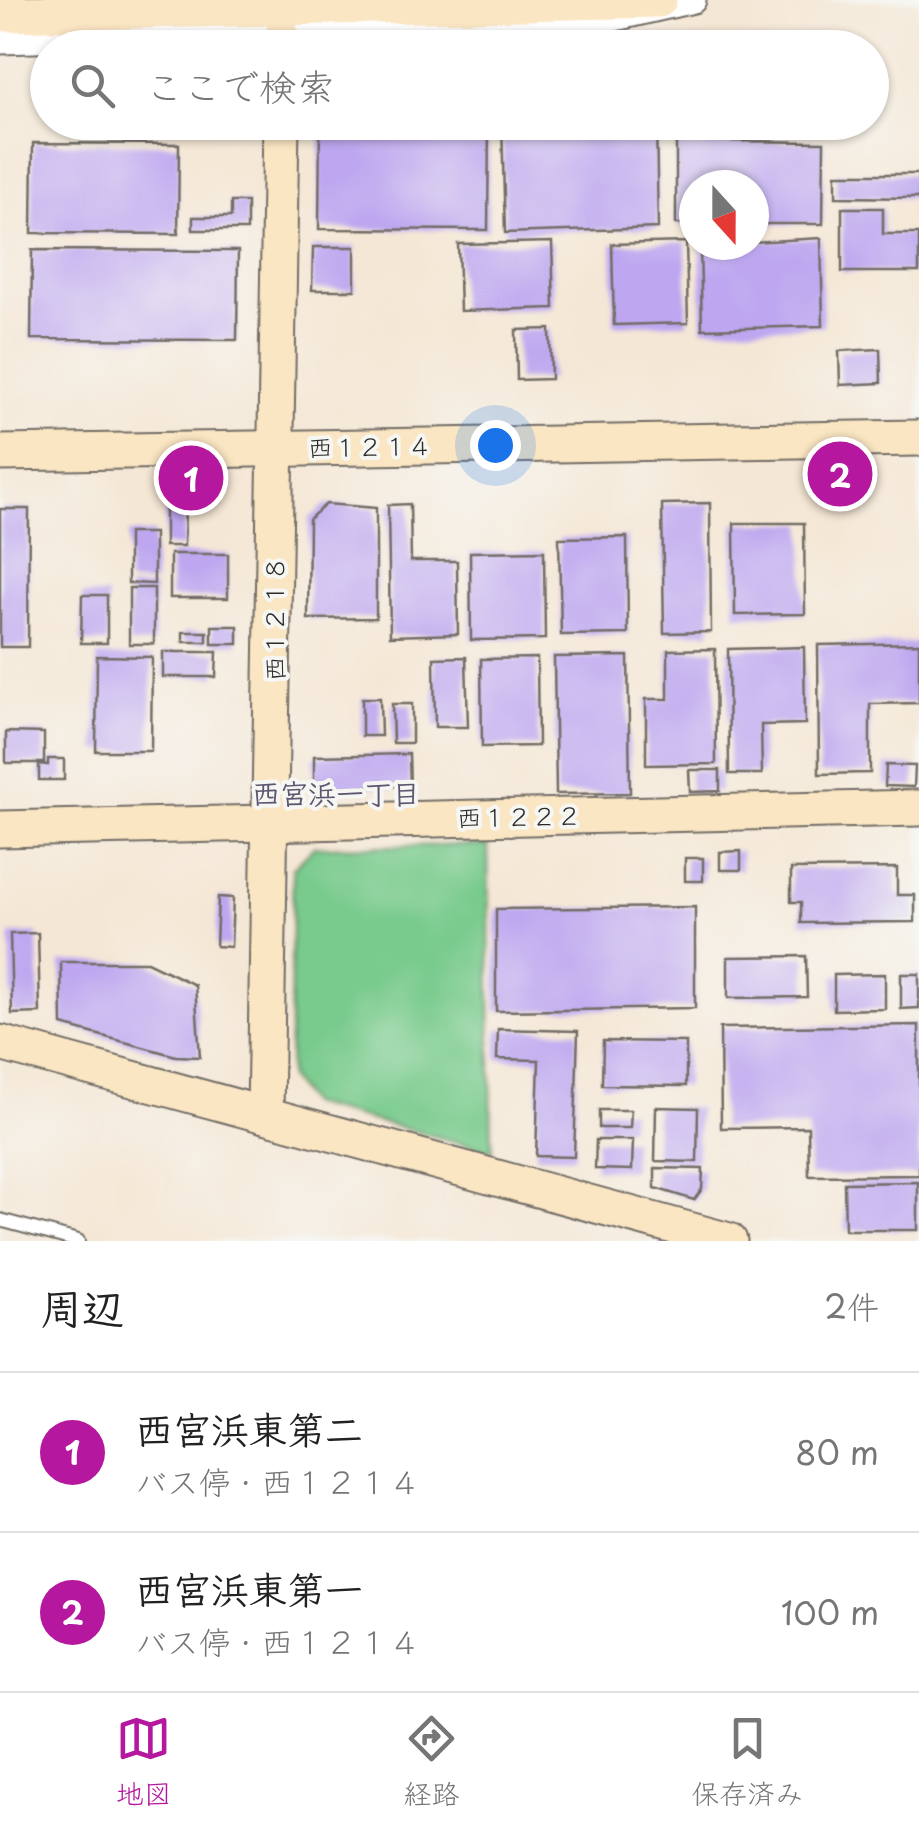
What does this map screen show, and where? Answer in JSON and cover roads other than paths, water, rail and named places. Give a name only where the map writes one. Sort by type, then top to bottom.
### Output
[{"type":"street","points":[[0,14],[659,0]]},
{"type":"street","points":[[478,30],[593,23],[693,0]]},
{"type":"street","points":[[0,40],[30,40]]},
{"type":"street","name":"西１２１８","points":[[265,1114],[281,140]]},
{"type":"street","name":"西１２１４","points":[[0,453],[919,438]]},
{"type":"street","name":"西１２２２","points":[[0,829],[919,808]]},
{"type":"street","points":[[0,1044],[729,1241]]},
{"type":"lane","points":[[0,1220],[78,1241]]},
{"type":"place","name":"西宮浜東第一","points":[[840,474]]},
{"type":"place","name":"西宮浜東第二","points":[[191,478]]},
{"type":"district","name":"西宮浜一丁目","points":[[336,792]]}]
